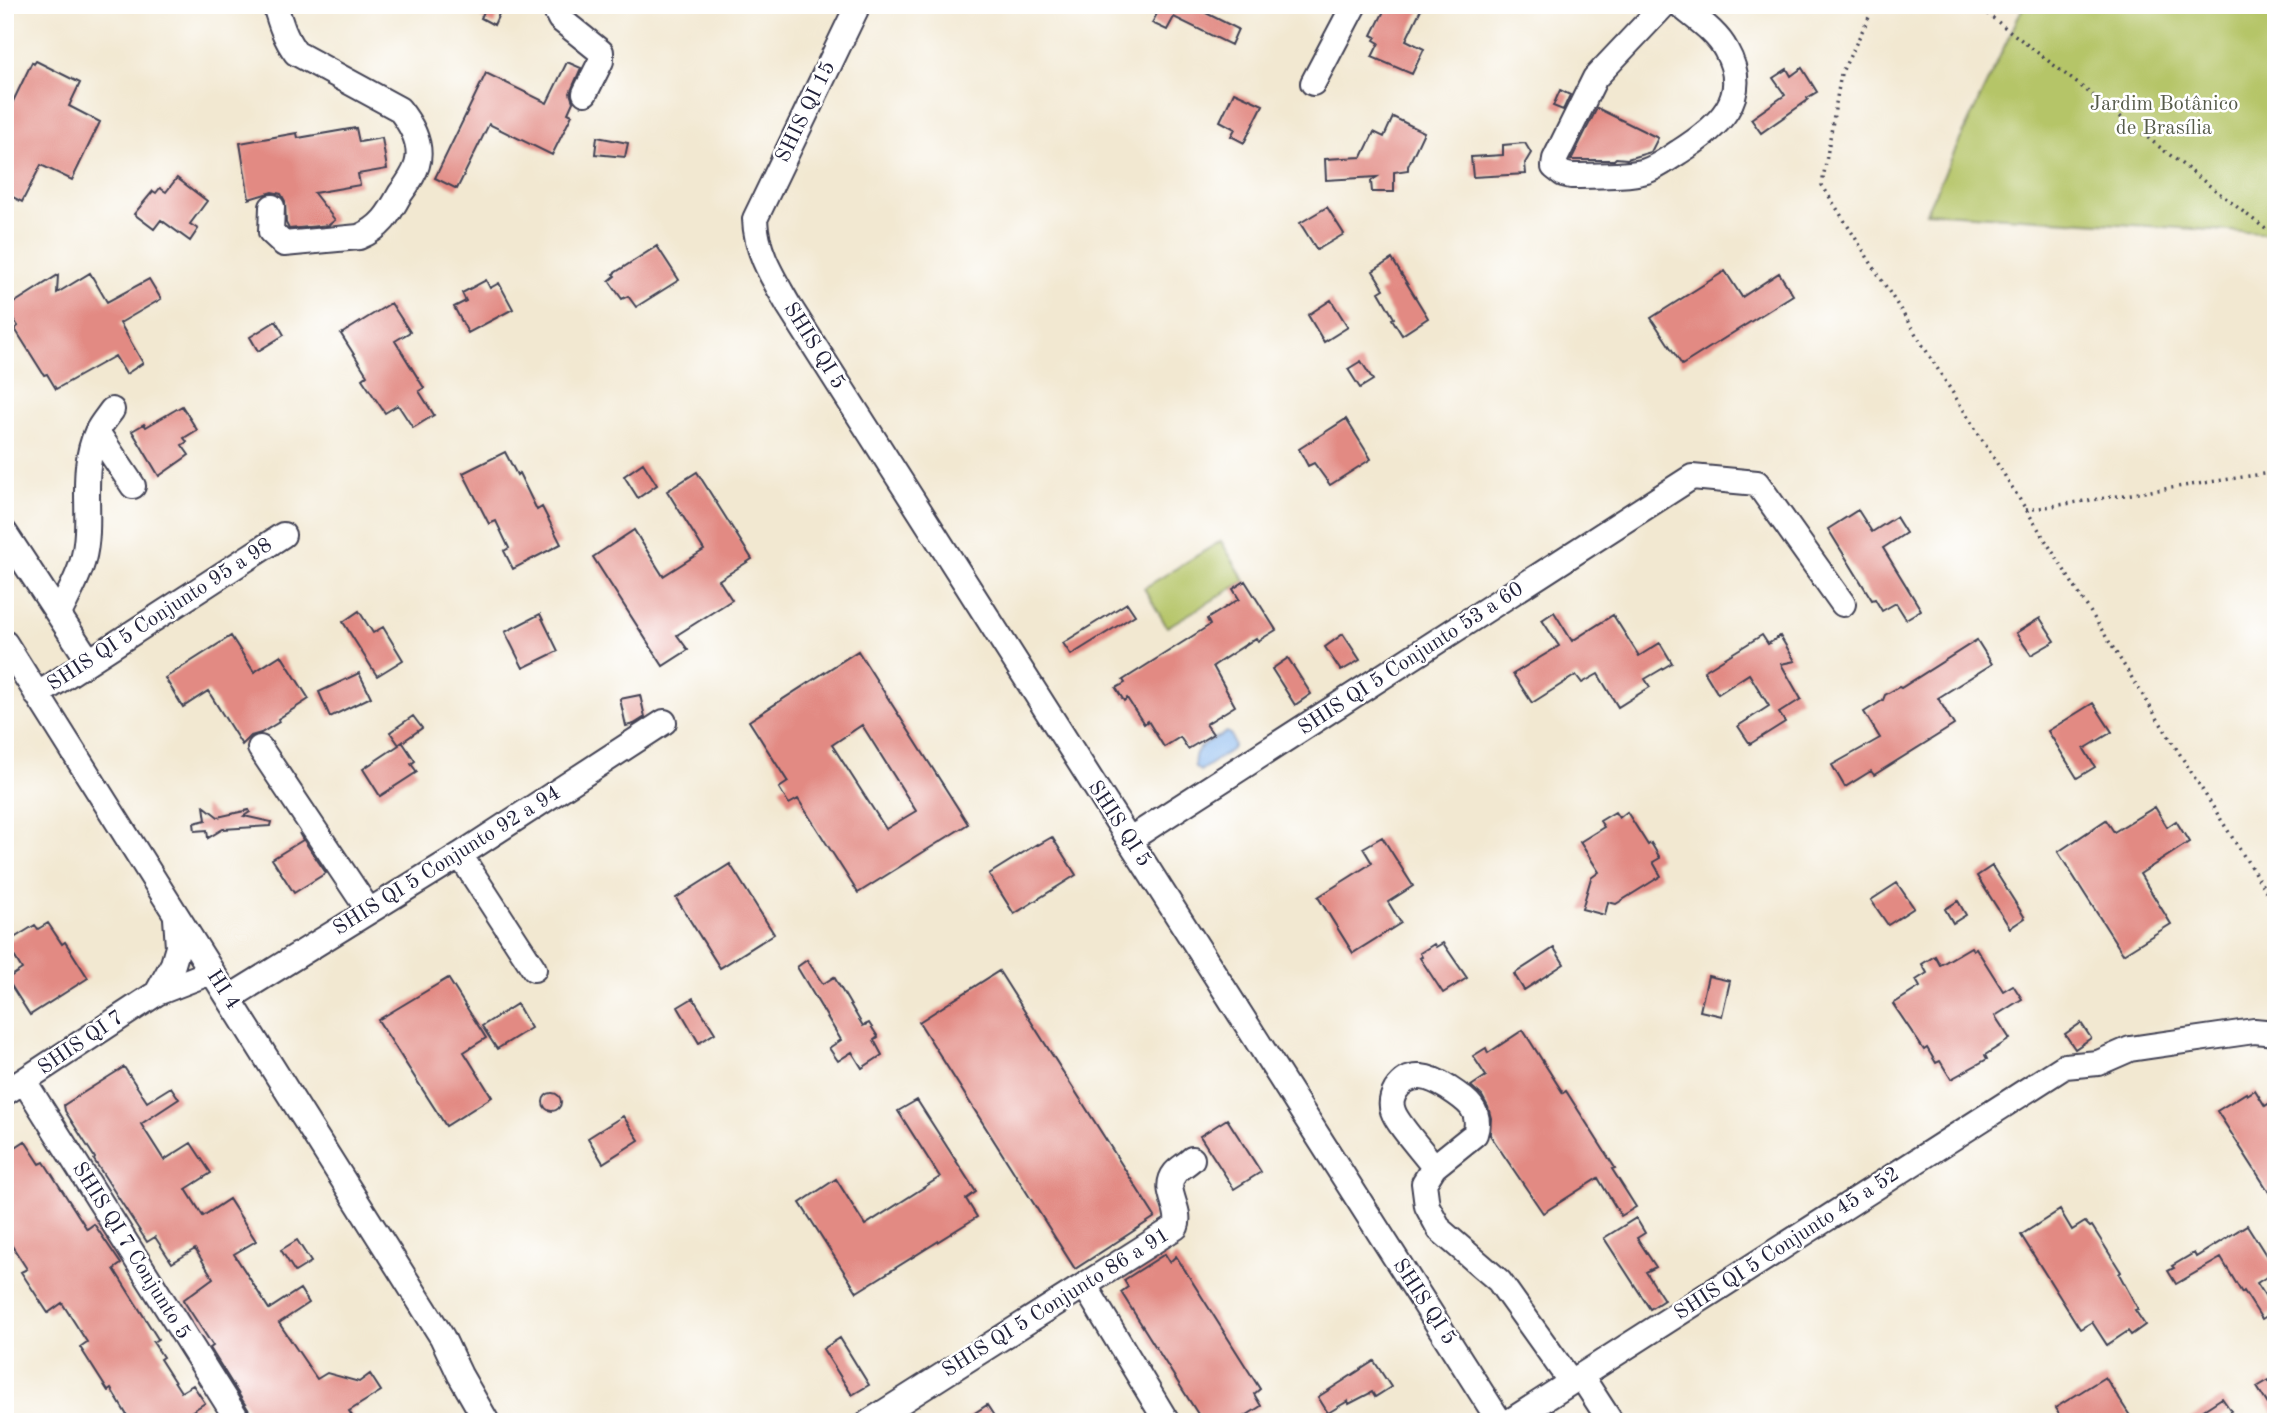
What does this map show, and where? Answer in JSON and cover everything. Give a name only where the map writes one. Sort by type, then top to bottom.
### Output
[{"type":"street","points":[[272,207],[271,232],[284,244],[359,237],[385,221],[417,165],[418,151],[411,124],[399,109],[296,53],[281,27],[275,5]]},
{"type":"street","points":[[553,5],[560,19],[601,52],[601,61],[585,93]]},
{"type":"street","name":"SHIS QI 15","points":[[755,219],[858,5]]},
{"type":"street","points":[[1313,83],[1354,5]]},
{"type":"street","points":[[1664,5],[1594,78],[1555,159],[1554,167],[1563,174],[1571,176],[1645,171],[1699,139],[1725,116],[1733,102],[1735,83],[1732,63],[1725,47],[1680,5]]},
{"type":"street","name":"SHIS QI 5","points":[[755,219],[755,238],[768,269],[789,306],[1500,1422]]},
{"type":"street","points":[[58,614],[83,561],[88,526],[87,473],[97,432],[112,410]]},
{"type":"street","points":[[97,432],[133,486]]},
{"type":"street","name":"SHIS QI 5 Conjunto 53 a 60","points":[[1129,840],[1692,477],[1756,484],[1843,604]]},
{"type":"street","points":[[5,533],[89,661]]},
{"type":"street","name":"SHIS QI 5 Conjunto 95 a 98","points":[[37,695],[283,535]]},
{"type":"street","name":"HI 4","points":[[5,643],[442,1337],[487,1422]]},
{"type":"street","name":"SHIS QI 5 Conjunto 92 a 94","points":[[229,998],[460,855],[664,722]]},
{"type":"street","points":[[260,748],[369,911]]},
{"type":"street","points":[[460,855],[534,969]]},
{"type":"street","name":"SHIS QI 7","points":[[157,993],[173,964],[178,947],[176,916]]},
{"type":"street","name":"SHIS QI 7","points":[[15,1087],[157,993],[211,972]]},
{"type":"street","name":"SHIS QI 5 Conjunto 45 a 52","points":[[1509,1422],[2065,1066],[2098,1063],[2130,1049],[2254,1031],[2276,1033]]},
{"type":"street","name":"SHIS QI 7 Conjunto 5","points":[[15,1087],[239,1422]]},
{"type":"street","name":"SHIS QI 5 Conjunto 86 a 91","points":[[869,1422],[1176,1227],[1179,1220],[1170,1184],[1174,1174],[1192,1159]]},
{"type":"street","points":[[1434,1167],[1424,1183],[1427,1206],[1440,1230],[1499,1281],[1611,1422]]},
{"type":"street","points":[[1085,1286],[1167,1422]]},
{"type":"street","name":"HI 4","points":[[442,1337],[460,1357],[505,1422]]},
{"type":"path","points":[[1875,5],[1841,74],[1822,185],[2276,907]]},
{"type":"path","points":[[1976,5],[2276,237]]},
{"type":"path","points":[[2026,510],[2276,472]]},
{"type":"green space","name":"Jardim Botânico de Brasília","points":[[2024,5],[2276,5],[2276,234],[1926,212]]},
{"type":"green space","points":[[1221,541],[1245,581],[1167,627],[1144,588]]},
{"type":"water","points":[[1227,732],[1231,735],[1234,746],[1200,771],[1195,767],[1199,749]]},
{"type":"building","points":[[487,5],[503,5],[494,25],[481,18]]},
{"type":"building","points":[[1150,5],[1190,5],[1238,29],[1231,45],[1174,17],[1167,30],[1152,23],[1159,10]]},
{"type":"building","points":[[1387,5],[1423,5],[1406,40],[1424,49],[1412,74],[1372,57],[1379,43],[1372,35]]},
{"type":"building","points":[[36,61],[80,83],[69,106],[100,122],[72,180],[41,165],[22,202],[5,193],[5,118],[32,62],[34,64]]},
{"type":"building","points":[[567,62],[581,68],[570,93],[573,102],[568,113],[572,115],[552,155],[489,124],[457,189],[435,178],[486,73],[547,103]]},
{"type":"building","points":[[1802,68],[1817,92],[1761,133],[1751,119],[1785,95],[1773,78],[1787,69],[1791,76]]},
{"type":"building","points":[[1560,90],[1570,95],[1563,110],[1553,106]]},
{"type":"building","points":[[1234,92],[1263,105],[1244,143],[1231,136],[1235,129],[1220,121]]},
{"type":"building","points":[[1597,108],[1658,138],[1651,152],[1627,159],[1571,160]]},
{"type":"building","points":[[1393,117],[1424,132],[1408,170],[1394,172],[1394,192],[1372,192],[1371,181],[1377,177],[1326,180],[1325,159],[1362,157],[1374,132],[1384,137]]},
{"type":"building","points":[[356,128],[359,142],[382,138],[387,169],[358,174],[360,185],[314,193],[335,220],[329,225],[289,229],[286,223],[285,201],[281,194],[272,192],[249,199],[240,143],[297,133],[298,138]]},
{"type":"building","points":[[597,137],[628,143],[625,157],[595,154]]},
{"type":"building","points":[[1525,143],[1531,153],[1525,163],[1526,174],[1473,177],[1471,157],[1503,155],[1503,145]]},
{"type":"building","points":[[177,178],[207,201],[190,224],[198,229],[190,241],[161,220],[154,229],[134,214],[153,191],[156,193],[160,188],[166,192]]},
{"type":"building","points":[[1327,207],[1344,234],[1317,250],[1300,223]]},
{"type":"building","points":[[657,246],[679,280],[636,307],[628,296],[622,299],[609,281],[615,276],[613,274]]},
{"type":"building","points":[[1392,259],[1428,318],[1402,335],[1379,292],[1384,289],[1373,271]]},
{"type":"building","points":[[1725,271],[1742,297],[1779,273],[1793,295],[1682,365],[1651,318]]},
{"type":"building","points":[[90,273],[107,302],[149,279],[161,299],[120,323],[143,363],[126,374],[115,356],[56,389],[15,329],[18,326],[6,308],[58,275],[57,293]]},
{"type":"building","points":[[486,280],[490,288],[499,283],[513,309],[468,333],[454,307],[466,301],[462,293]]},
{"type":"building","points":[[1331,300],[1348,327],[1324,342],[1308,315]]},
{"type":"building","points":[[391,303],[410,332],[395,341],[424,388],[419,391],[434,415],[413,428],[398,405],[385,413],[362,379],[367,375],[341,334]]},
{"type":"building","points":[[276,321],[284,335],[258,351],[250,337]]},
{"type":"building","points":[[1361,361],[1373,380],[1360,388],[1348,369]]},
{"type":"building","points":[[182,406],[197,430],[184,438],[187,442],[182,445],[189,455],[159,476],[132,431],[144,424],[146,427]]},
{"type":"building","points":[[1346,419],[1371,459],[1330,485],[1314,463],[1308,466],[1299,449]]},
{"type":"building","points":[[505,452],[517,475],[519,473],[537,510],[542,507],[561,544],[513,569],[504,551],[509,548],[496,521],[489,524],[463,473]]},
{"type":"building","points":[[643,463],[657,485],[638,498],[624,476]]},
{"type":"building","points":[[697,472],[752,559],[719,580],[732,600],[677,635],[688,650],[663,666],[593,557],[634,530],[663,576],[704,550],[667,491]]},
{"type":"building","points":[[1858,510],[1872,532],[1896,517],[1906,533],[1883,548],[1921,610],[1906,619],[1896,603],[1882,611],[1875,599],[1872,600],[1828,529]]},
{"type":"building","points":[[1245,581],[1276,630],[1258,641],[1256,638],[1213,666],[1235,706],[1206,724],[1213,734],[1188,749],[1180,737],[1164,747],[1148,721],[1144,724],[1127,698],[1124,701],[1116,688],[1125,683],[1123,680],[1210,625],[1207,619],[1239,599],[1233,589]]},
{"type":"building","points":[[1127,603],[1135,615],[1071,655],[1063,643]]},
{"type":"building","points":[[359,611],[373,633],[383,627],[403,660],[377,676],[343,622]]},
{"type":"building","points":[[1554,612],[1572,641],[1613,615],[1639,656],[1660,643],[1672,663],[1645,679],[1650,687],[1618,707],[1598,674],[1582,683],[1576,675],[1532,703],[1513,674],[1559,646],[1542,620]]},
{"type":"building","points":[[540,614],[558,651],[523,668],[505,632]]},
{"type":"building","points":[[2040,618],[2055,641],[2031,655],[2016,633]]},
{"type":"building","points":[[1343,634],[1360,660],[1341,671],[1325,647]]},
{"type":"building","points":[[1762,635],[1768,644],[1780,636],[1795,661],[1781,664],[1801,699],[1779,713],[1785,722],[1750,744],[1738,726],[1769,706],[1749,674],[1718,694],[1704,671]]},
{"type":"building","points":[[231,636],[254,672],[281,655],[309,699],[278,719],[279,722],[251,736],[242,745],[208,691],[183,707],[165,678]]},
{"type":"building","points":[[1977,640],[1992,664],[1938,698],[1954,725],[1874,775],[1871,771],[1845,787],[1832,765],[1880,738],[1864,712],[1883,700],[1885,695],[1901,688]]},
{"type":"building","points":[[858,651],[968,824],[858,893],[798,799],[789,804],[779,788],[788,782],[749,721]],"holes":[[[862,725],[916,811],[886,829],[832,745]]]},
{"type":"building","points":[[1288,658],[1311,694],[1295,705],[1272,669]]},
{"type":"building","points":[[359,673],[371,697],[330,717],[319,692]]},
{"type":"building","points":[[640,695],[645,717],[626,726],[620,699]]},
{"type":"building","points":[[2093,703],[2112,732],[2084,749],[2095,767],[2077,778],[2048,731]]},
{"type":"building","points":[[413,716],[422,728],[401,743],[415,761],[411,764],[417,772],[380,796],[363,769],[399,745],[390,732]]},
{"type":"building","points":[[204,806],[218,817],[249,810],[244,816],[271,822],[270,826],[223,829],[208,838],[207,830],[195,831],[194,823],[206,820]]},
{"type":"building","points":[[2155,807],[2167,827],[2176,821],[2189,842],[2140,874],[2171,924],[2123,954],[2058,852],[2106,820],[2114,832]]},
{"type":"building","points":[[1615,812],[1619,818],[1627,812],[1648,845],[1651,843],[1660,858],[1653,862],[1661,876],[1616,904],[1608,902],[1605,915],[1582,909],[1591,878],[1599,872],[1580,842],[1604,827],[1600,821]]},
{"type":"building","points":[[299,833],[326,873],[294,893],[272,859],[303,840]]},
{"type":"building","points":[[1052,837],[1076,875],[1014,914],[989,874]]},
{"type":"building","points":[[1382,837],[1413,886],[1388,902],[1401,923],[1353,953],[1318,897],[1372,863],[1363,848]]},
{"type":"building","points":[[730,864],[774,934],[720,968],[676,898]]},
{"type":"building","points":[[1992,866],[2025,918],[2010,928],[1977,876]]},
{"type":"building","points":[[1897,883],[1914,908],[1888,925],[1871,900]]},
{"type":"building","points":[[1958,901],[1966,915],[1953,923],[1945,909]]},
{"type":"building","points":[[48,923],[62,944],[65,942],[88,978],[30,1015],[7,979],[22,969],[6,943],[35,925],[38,929]]},
{"type":"building","points":[[1443,943],[1467,978],[1443,993],[1420,958],[1420,953],[1434,944],[1436,947]]},
{"type":"building","points":[[1971,947],[1973,950],[1976,948],[2003,991],[2013,985],[2022,999],[1995,1016],[2010,1039],[1985,1055],[1987,1059],[1951,1079],[1940,1061],[1936,1063],[1927,1048],[1924,1050],[1893,1004],[1920,987],[1916,980],[1927,973],[1922,964],[1935,956],[1940,965]]},
{"type":"building","points":[[1554,948],[1564,964],[1524,990],[1514,974]]},
{"type":"building","points":[[807,960],[823,984],[834,977],[863,1026],[869,1023],[878,1037],[874,1040],[882,1055],[862,1068],[852,1052],[838,1061],[829,1048],[841,1040],[797,967]]},
{"type":"building","points":[[999,971],[1155,1217],[1075,1269],[919,1022]]},
{"type":"building","points":[[1708,976],[1730,981],[1722,1016],[1700,1011]]},
{"type":"building","points":[[448,978],[486,1038],[464,1052],[492,1097],[446,1126],[378,1020]]},
{"type":"building","points":[[693,998],[715,1033],[699,1043],[678,1007]]},
{"type":"building","points":[[517,1004],[531,1028],[497,1049],[482,1026]]},
{"type":"building","points":[[2081,1023],[2091,1038],[2075,1049],[2065,1034]]},
{"type":"building","points":[[1523,1030],[1563,1093],[1566,1091],[1582,1116],[1636,1207],[1621,1216],[1598,1178],[1543,1213],[1490,1135],[1491,1118],[1488,1107],[1482,1096],[1471,1086],[1486,1076],[1473,1056],[1486,1048],[1488,1053]]},
{"type":"building","points":[[124,1067],[147,1102],[171,1087],[179,1099],[141,1124],[164,1160],[191,1143],[211,1173],[186,1189],[203,1216],[229,1199],[256,1241],[234,1254],[269,1309],[300,1289],[309,1303],[279,1323],[317,1379],[327,1373],[359,1382],[370,1374],[381,1391],[349,1411],[356,1422],[256,1422],[210,1348],[213,1346],[183,1300],[213,1278],[195,1249],[172,1263],[155,1237],[147,1242],[65,1111],[64,1105]]},
{"type":"building","points":[[2255,1090],[2265,1106],[2276,1099],[2276,1203],[2217,1111]]},
{"type":"building","points":[[552,1093],[558,1096],[561,1102],[558,1108],[552,1111],[546,1108],[543,1102],[546,1096]]},
{"type":"building","points":[[917,1100],[976,1192],[966,1199],[977,1217],[857,1292],[800,1203],[836,1179],[865,1225],[940,1177],[898,1111]]},
{"type":"building","points":[[623,1116],[639,1140],[603,1163],[588,1138]]},
{"type":"building","points":[[1227,1119],[1261,1172],[1234,1189],[1200,1136]]},
{"type":"building","points":[[25,1141],[40,1164],[44,1162],[87,1229],[94,1224],[121,1264],[114,1269],[158,1339],[153,1342],[163,1357],[160,1359],[181,1392],[193,1385],[205,1403],[175,1422],[131,1422],[80,1347],[87,1342],[62,1303],[48,1313],[21,1272],[27,1269],[5,1235],[5,1154]]},
{"type":"building","points":[[2060,1210],[2072,1230],[2085,1222],[2092,1226],[2121,1272],[2119,1274],[2138,1309],[2135,1310],[2145,1325],[2131,1335],[2128,1331],[2107,1345],[2092,1322],[2080,1329],[2021,1235]]},
{"type":"building","points":[[1636,1218],[1645,1233],[1637,1238],[1656,1267],[1646,1272],[1664,1300],[1650,1309],[1604,1238]]},
{"type":"building","points":[[2247,1225],[2276,1271],[2257,1283],[2275,1311],[2262,1319],[2221,1258],[2176,1284],[2168,1271],[2194,1253],[2196,1257]]},
{"type":"building","points":[[297,1240],[311,1262],[295,1272],[281,1250]]},
{"type":"building","points":[[1165,1254],[1170,1262],[1176,1256],[1260,1389],[1254,1394],[1261,1406],[1236,1422],[1203,1422],[1121,1292],[1128,1287],[1124,1280]]},
{"type":"building","points":[[840,1338],[869,1385],[852,1395],[823,1349]]},
{"type":"building","points":[[1374,1361],[1391,1387],[1375,1397],[1372,1392],[1349,1404],[1348,1401],[1328,1413],[1318,1397]]},
{"type":"building","points":[[2105,1377],[2134,1422],[2064,1422],[2055,1408]]},
{"type":"building","points":[[2269,1380],[2276,1391],[2276,1417],[2257,1387]]},
{"type":"building","points":[[2222,1398],[2231,1411],[2213,1422],[2185,1422]]},
{"type":"building","points":[[987,1405],[998,1422],[961,1422]]}]
